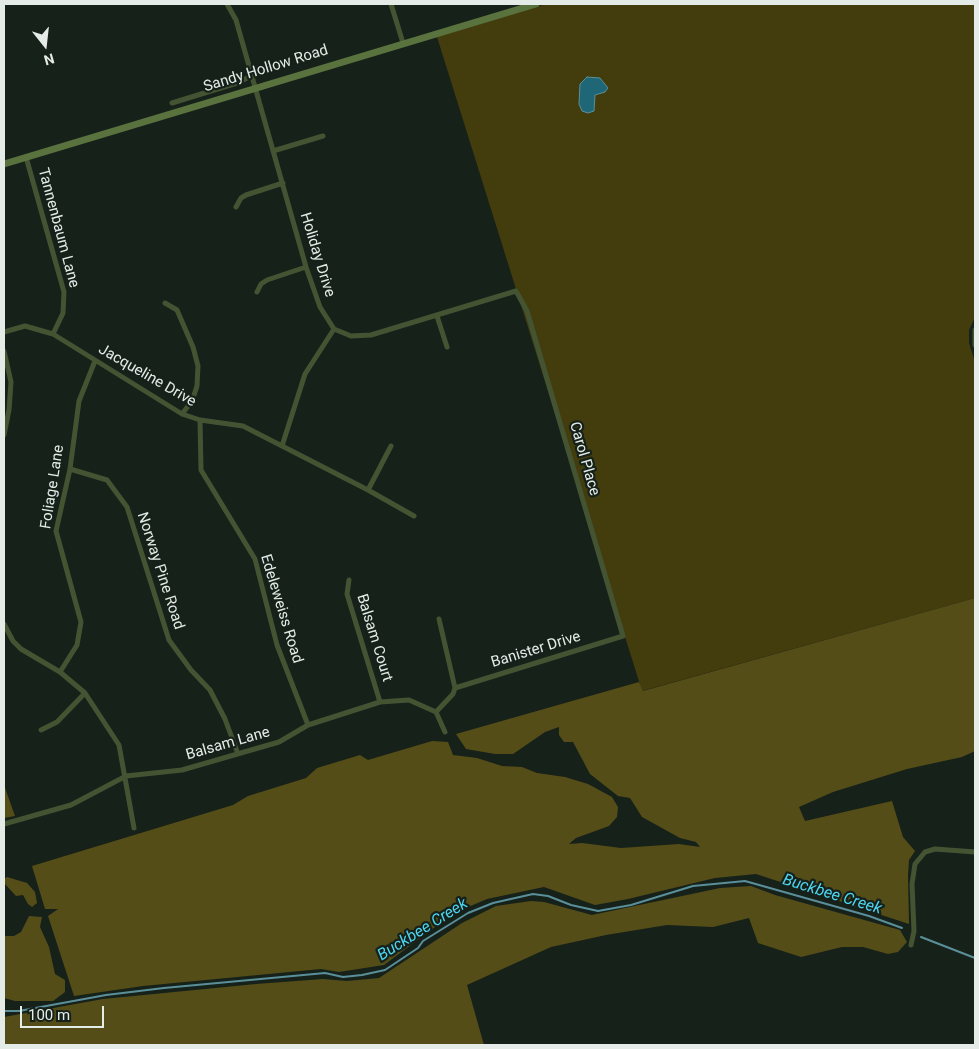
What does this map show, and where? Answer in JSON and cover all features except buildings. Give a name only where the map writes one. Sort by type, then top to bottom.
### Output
[{"type":"street","name":"Holiday Drive","points":[[227,4],[236,20],[306,267],[320,308],[334,329]]},
{"type":"street","points":[[392,4],[403,43]]},
{"type":"street","name":"Sandy Hollow Road","points":[[4,164],[254,87],[536,4]]},
{"type":"street","points":[[172,103],[237,83],[251,76]]},
{"type":"street","points":[[273,151],[324,136]]},
{"type":"street","name":"Tannenbaum Lane","points":[[26,157],[64,292],[63,313],[54,334]]},
{"type":"street","points":[[236,208],[241,198],[246,195],[283,183]]},
{"type":"street","points":[[257,292],[267,280],[306,267]]},
{"type":"street","name":"Carol Place","points":[[437,316],[516,291],[527,311],[623,636]]},
{"type":"street","points":[[166,303],[177,310],[193,347],[198,366],[197,386],[192,401],[182,414]]},
{"type":"street","points":[[282,446],[305,374],[334,329],[351,336],[371,335],[437,316],[447,347]]},
{"type":"street","name":"Jacqueline Drive","points":[[4,332],[25,326],[54,334],[182,414],[200,420],[243,426],[368,490],[414,516]]},
{"type":"street","points":[[975,330],[975,345]]},
{"type":"street","points":[[4,351],[11,382],[9,410],[4,435]]},
{"type":"street","name":"Foliage Lane","points":[[60,672],[77,645],[81,622],[56,531],[70,469],[78,400],[95,361]]},
{"type":"street","name":"Edeleweiss Road","points":[[200,420],[201,470],[255,559],[277,645],[308,725]]},
{"type":"street","points":[[368,490],[391,446]]},
{"type":"street","name":"Norway Pine Road","points":[[70,469],[108,480],[126,507],[169,640],[191,670],[210,690],[225,719],[238,754]]},
{"type":"street","name":"Balsam Court","points":[[349,580],[347,594],[380,702]]},
{"type":"street","points":[[439,619],[455,688],[453,694],[436,712],[445,732]]},
{"type":"street","points":[[4,624],[13,642],[21,649],[60,672],[85,693],[119,745],[134,828]]},
{"type":"street","name":"Banister Drive","points":[[455,688],[623,636]]},
{"type":"street","points":[[41,730],[57,722],[85,693]]},
{"type":"street","name":"Balsam Lane","points":[[4,824],[71,805],[126,776],[182,770],[238,754],[279,742],[308,725],[380,702],[409,700],[436,712]]},
{"type":"street","points":[[911,946],[914,931],[912,884],[914,864],[925,852],[935,849],[975,852]]},
{"type":"shaded area","points":[[546,4],[975,4],[975,317],[969,330],[969,343],[975,362],[975,598],[642,691],[437,37]]},
{"type":"shaded area","points":[[975,598],[975,751],[962,757],[907,769],[833,792],[799,807],[805,821],[892,801],[903,837],[915,851],[909,860],[909,924],[756,874],[715,878],[595,905],[544,887],[487,899],[454,913],[384,965],[339,972],[321,969],[143,986],[74,996],[48,916],[58,909],[45,909],[32,866],[233,805],[248,796],[306,778],[317,768],[360,755],[368,760],[432,741],[448,742],[453,755],[477,758],[502,766],[522,767],[537,773],[565,777],[588,784],[612,797],[618,807],[617,817],[609,826],[576,838],[569,844],[582,843],[621,848],[679,844],[700,847],[696,842],[680,838],[642,817],[630,798],[618,796],[590,774],[573,742],[564,742],[559,735],[559,727],[545,732],[513,754],[495,754],[466,749],[456,734],[639,682],[643,691]]},
{"type":"shaded area","points":[[4,785],[15,816],[4,818]]},
{"type":"shaded area","points":[[7,877],[27,883],[35,892],[37,903],[32,907],[23,895],[16,896],[4,883],[4,879]]},
{"type":"shaded area","points":[[751,886],[775,895],[900,930],[907,942],[898,952],[888,954],[863,947],[842,947],[801,957],[758,943],[749,918],[713,927],[667,925],[606,935],[551,947],[467,985],[484,1045],[4,1045],[4,1017],[103,999],[256,984],[323,979],[347,981],[379,978],[462,923],[496,906],[531,901],[544,902],[592,915],[720,888]]},
{"type":"shaded area","points":[[29,916],[42,917],[40,927],[49,947],[55,974],[65,980],[65,992],[53,1001],[15,1001],[4,998],[4,936],[14,936],[21,932]]},
{"type":"water","points":[[587,77],[600,78],[608,88],[605,92],[595,95],[594,111],[588,113],[582,111],[579,104],[580,84]]},
{"type":"waterway","name":"Buckbee Creek","points":[[4,1011],[19,1011],[106,995],[164,988],[325,973],[343,977],[385,970],[418,948],[423,941],[468,913],[493,903],[533,894],[548,896],[571,905],[598,911],[631,905],[693,886],[745,881],[869,916],[902,928]]},
{"type":"waterway","points":[[921,937],[975,958]]}]
